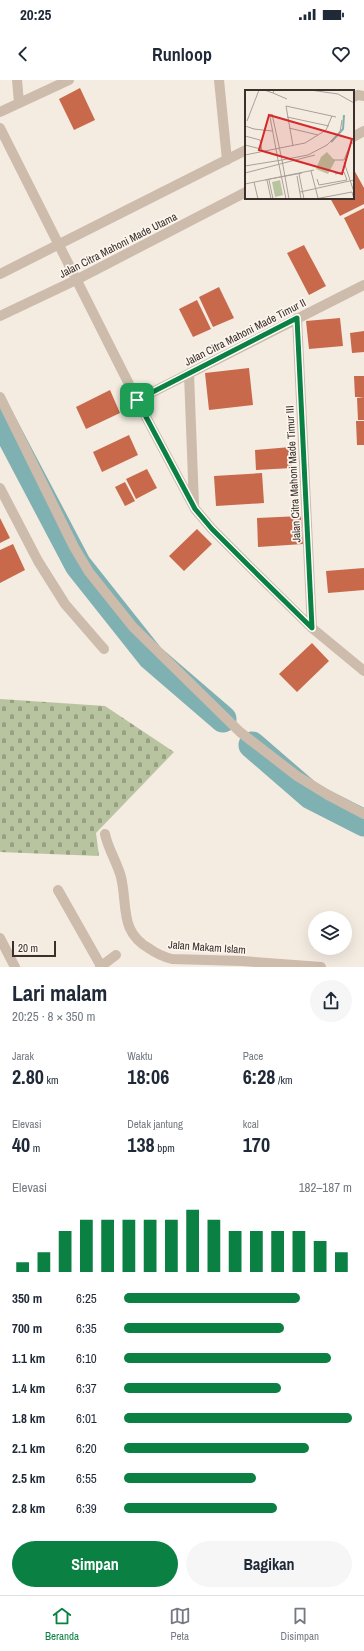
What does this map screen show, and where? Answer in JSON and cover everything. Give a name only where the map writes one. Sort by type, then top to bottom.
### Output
[{"type":"street","points":[[17,80],[19,102]]},
{"type":"street","points":[[0,112],[69,80]]},
{"type":"street","points":[[218,80],[227,160]]},
{"type":"street","points":[[354,97],[358,95],[364,96]]},
{"type":"street","points":[[0,128],[137,400],[195,509],[212,529],[312,628],[364,671]]},
{"type":"street","points":[[354,136],[364,131]]},
{"type":"street","points":[[0,274],[245,151]]},
{"type":"street","name":"Jalan Citra Mahoni Made Utama","points":[[0,316],[76,280],[245,193]]},
{"type":"street","name":"Jalan Citra Mahoni Made Timur II","points":[[137,400],[364,284]]},
{"type":"street","name":"Jalan Citra Mahoni Made Timur III","points":[[297,318],[312,628]]},
{"type":"street","points":[[189,374],[195,509]]},
{"type":"street","points":[[0,397],[74,547],[89,572],[133,627],[240,732],[297,776],[328,795],[364,814]]},
{"type":"street","points":[[0,488],[38,562],[65,604],[104,649]]},
{"type":"street","name":"Jalan Makam Islam","points":[[105,834],[121,880],[126,918],[130,932],[142,945],[163,957],[172,959],[242,961],[321,967]]},
{"type":"street","points":[[58,890],[100,967],[116,955]]},
{"type":"street","points":[[0,938],[15,967]]},
{"type":"green space","points":[[0,699],[105,706],[174,752],[96,833],[99,856],[0,852]]},
{"type":"building","points":[[80,88],[95,120],[74,130],[59,99]]},
{"type":"building","points":[[354,170],[364,188],[364,204],[340,216],[331,199],[354,199]]},
{"type":"building","points":[[364,208],[364,248],[360,250],[344,218]]},
{"type":"building","points":[[304,245],[326,286],[309,295],[287,253]]},
{"type":"building","points":[[219,287],[234,318],[213,327],[199,297]]},
{"type":"building","points":[[197,300],[211,329],[193,337],[179,309]]},
{"type":"building","points":[[340,318],[343,346],[309,349],[306,321]]},
{"type":"building","points":[[364,331],[364,352],[352,353],[350,333]]},
{"type":"building","points":[[249,368],[253,405],[209,410],[205,373]]},
{"type":"building","points":[[354,376],[364,376],[364,397],[355,397]]},
{"type":"building","points":[[110,390],[120,413],[86,429],[76,407]]},
{"type":"building","points":[[364,397],[364,420],[358,420],[357,398]]},
{"type":"building","points":[[356,421],[364,421],[364,445],[357,445]]},
{"type":"building","points":[[129,435],[138,455],[102,472],[93,452]]},
{"type":"building","points":[[291,447],[292,468],[256,470],[255,450]]},
{"type":"building","points":[[147,469],[157,488],[136,499],[126,479]]},
{"type":"building","points":[[262,473],[264,503],[216,506],[214,476]]},
{"type":"building","points":[[125,482],[135,501],[125,506],[115,487]]},
{"type":"building","points":[[301,516],[303,544],[258,547],[257,518]]},
{"type":"building","points":[[0,518],[10,538],[0,543]]},
{"type":"building","points":[[197,529],[212,544],[184,571],[169,556]]},
{"type":"building","points":[[13,544],[25,570],[0,583],[0,550]]},
{"type":"building","points":[[364,568],[364,590],[328,593],[326,571]]},
{"type":"building","points":[[312,643],[329,661],[297,692],[279,674]]},
{"type":"waterway","points":[[0,417],[78,565],[151,657],[223,719]]},
{"type":"waterway","points":[[252,745],[311,796],[364,823]]},
{"type":"route","points":[[297,318],[312,628],[212,529],[195,509],[137,400],[297,318]]}]
